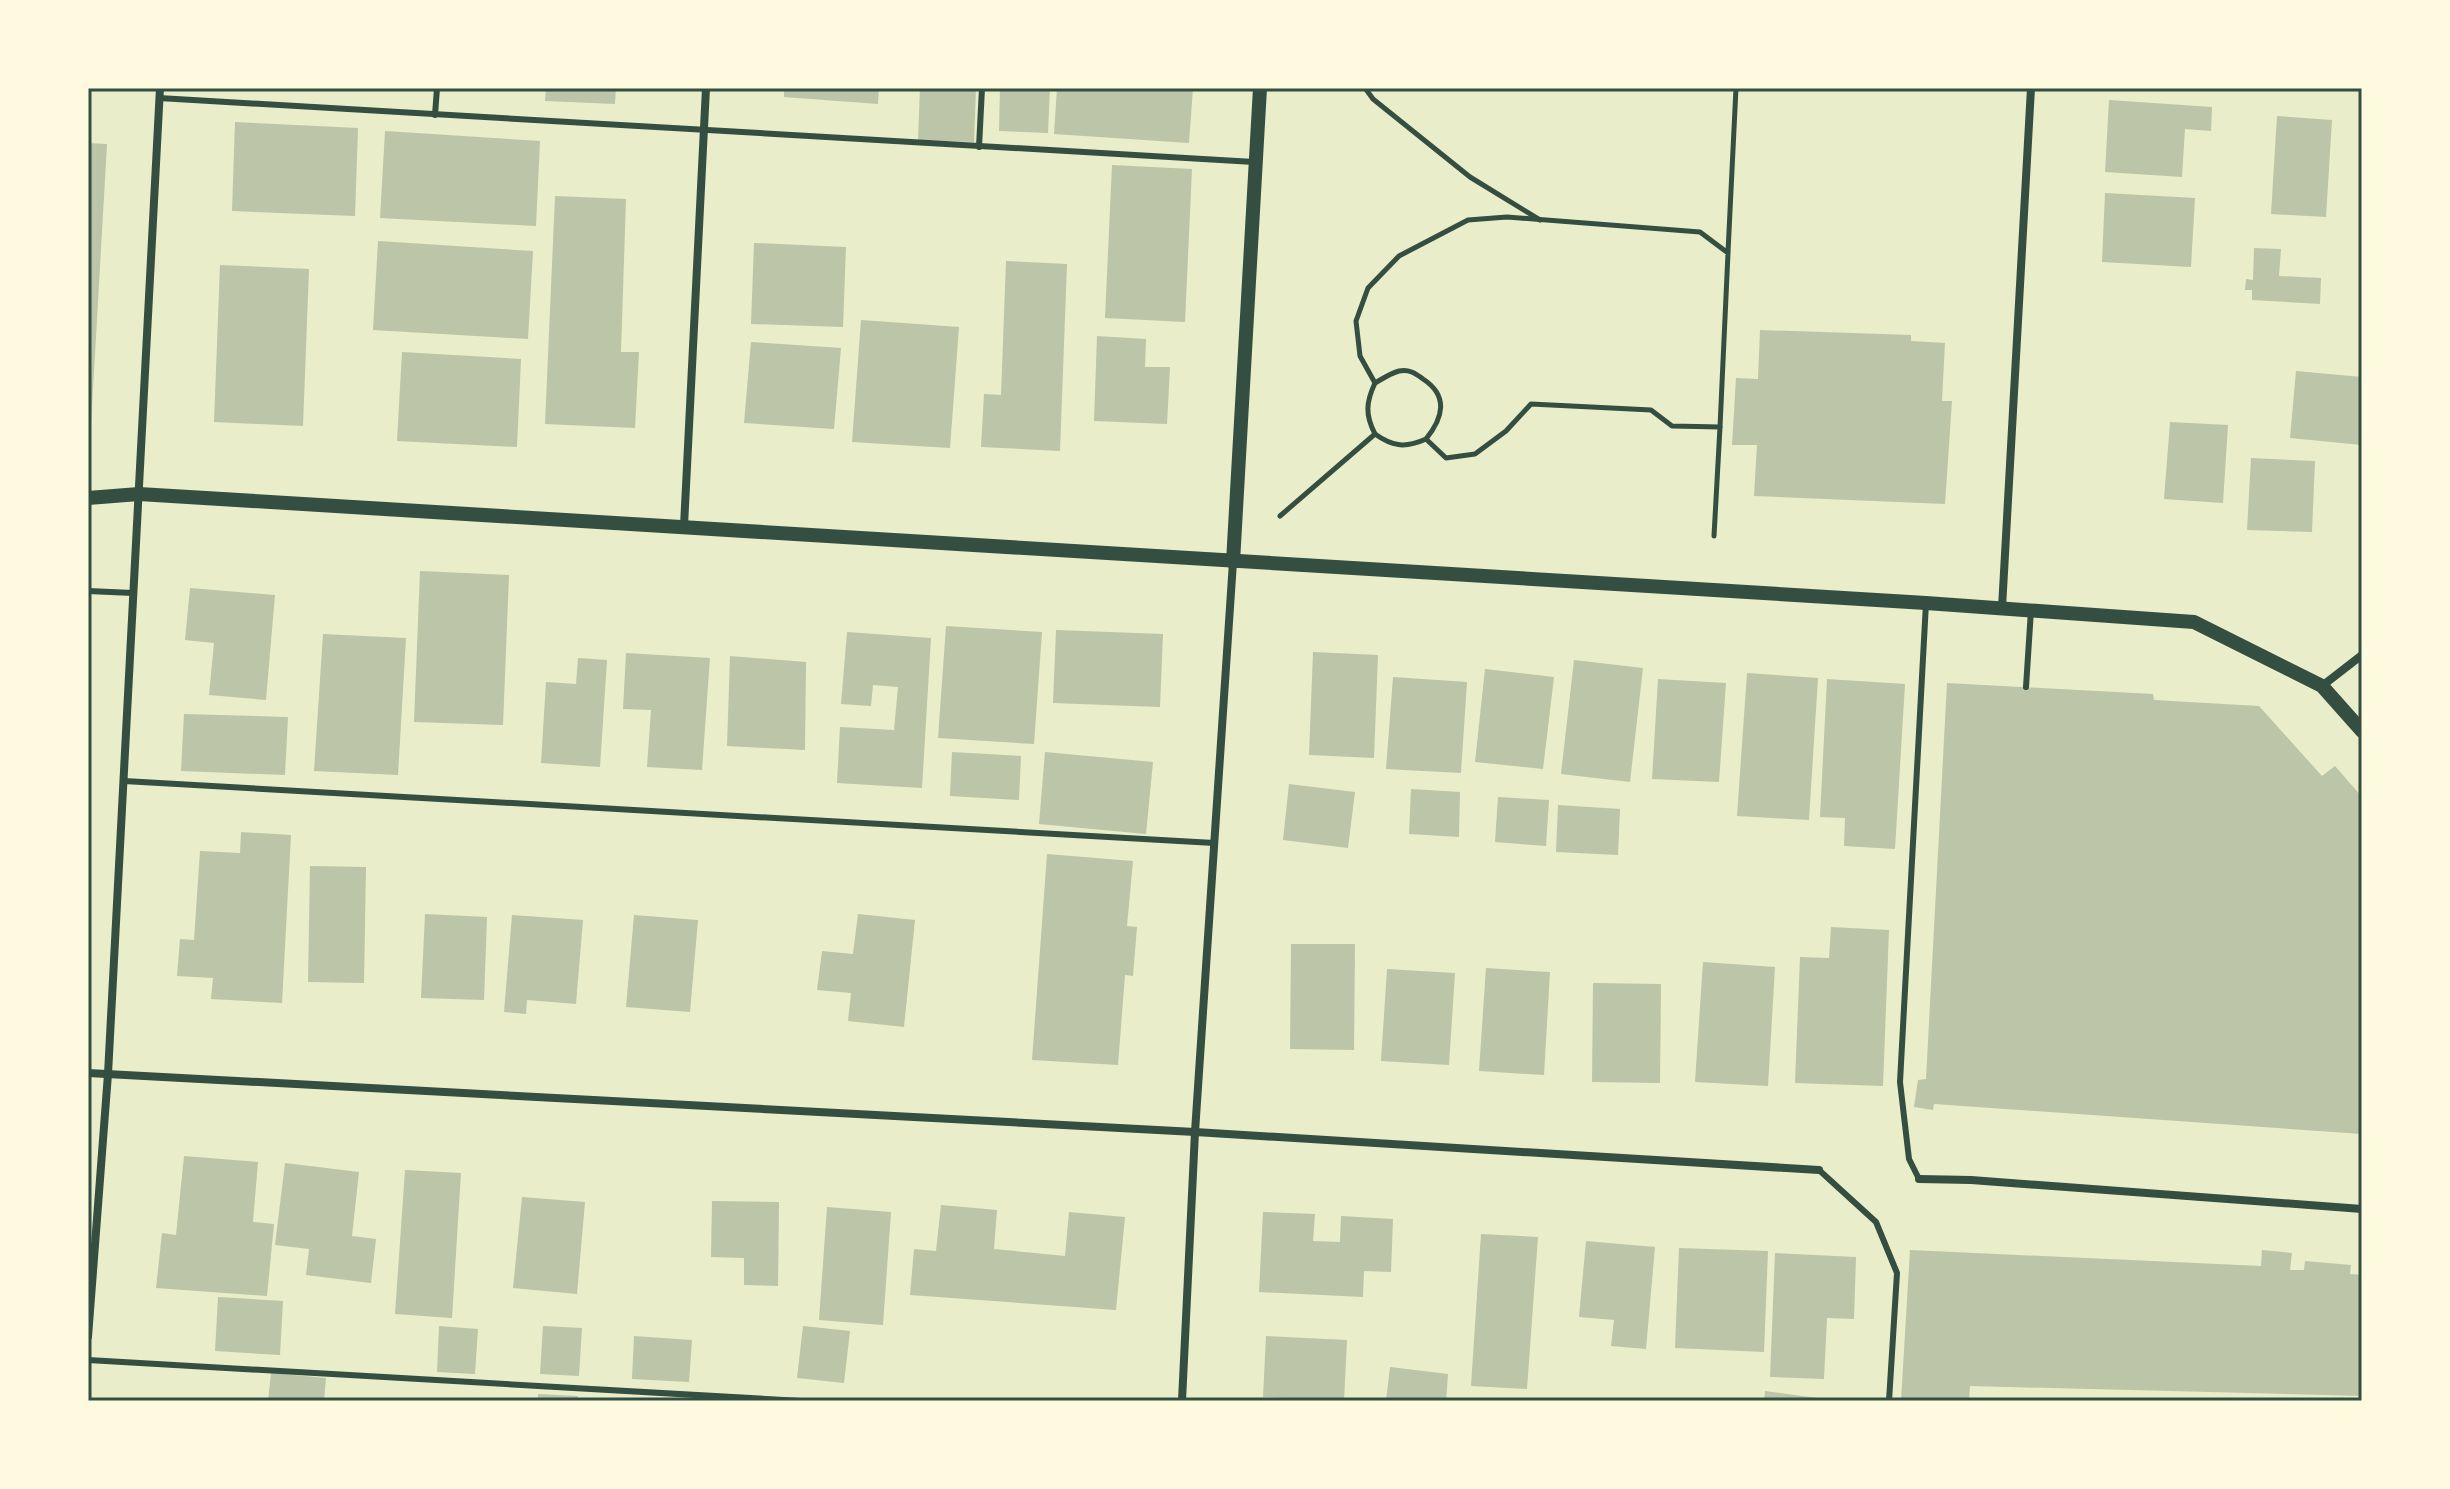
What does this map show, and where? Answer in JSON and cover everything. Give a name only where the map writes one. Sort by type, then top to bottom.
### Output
[{"type":"street","points":[[88,1337],[108,1074],[160,88]]},
{"type":"street","points":[[684,526],[706,88]]},
{"type":"street","points":[[1182,1401],[1195,1132],[1233,562],[1260,88]]},
{"type":"street","points":[[2002,608],[2031,88]]},
{"type":"street","points":[[88,498],[139,494],[684,526],[2194,622],[2322,686],[2362,731]]},
{"type":"street","points":[[2322,686],[2362,655]]},
{"type":"street","points":[[88,1073],[1195,1132],[1819,1170]]},
{"type":"street","points":[[1919,1179],[1971,1180],[2362,1209]]},
{"type":"lane","points":[[435,115],[437,88]]},
{"type":"lane","points":[[979,147],[982,88]]},
{"type":"lane","points":[[159,98],[1256,162]]},
{"type":"lane","points":[[88,591],[133,593]]},
{"type":"lane","points":[[1919,1179],[1909,1159],[1900,1082],[1926,603]]},
{"type":"lane","points":[[2026,687],[2031,610]]},
{"type":"lane","points":[[124,781],[1214,843]]},
{"type":"lane","points":[[1819,1170],[1876,1222],[1897,1273],[1889,1401]]},
{"type":"lane","points":[[88,1360],[801,1401]]},
{"type":"path","points":[[1365,88],[1384,108],[1460,169],[1541,220]]},
{"type":"path","points":[[1714,536],[1736,88]]},
{"type":"path","points":[[1375,383],[1360,356],[1356,321],[1368,288],[1399,256],[1468,220],[1507,217],[1700,232],[1728,253]]},
{"type":"path","points":[[1397,371],[1412,371],[1433,386],[1441,403],[1439,423],[1426,439],[1408,446],[1389,444],[1375,434],[1368,421],[1367,400],[1375,383],[1397,371]]},
{"type":"path","points":[[1426,439],[1446,458],[1475,454],[1506,431],[1531,404],[1651,410],[1672,426],[1720,427]]},
{"type":"path","points":[[1280,516],[1375,434]]},
{"type":"building","points":[[546,88],[616,88],[615,104],[545,101]]},
{"type":"building","points":[[784,88],[879,88],[878,104],[784,97]]},
{"type":"building","points":[[920,88],[976,88],[974,142],[918,140]]},
{"type":"building","points":[[1000,88],[1050,88],[1048,133],[999,131]]},
{"type":"building","points":[[1057,88],[1193,88],[1189,143],[1054,134]]},
{"type":"building","points":[[2109,100],[2212,107],[2211,131],[2185,129],[2182,177],[2105,172]]},
{"type":"building","points":[[2277,116],[2332,120],[2326,217],[2271,214]]},
{"type":"building","points":[[235,122],[358,128],[355,216],[232,211]]},
{"type":"building","points":[[385,131],[540,141],[536,226],[380,218]]},
{"type":"building","points":[[88,143],[107,144],[91,424],[88,424]]},
{"type":"building","points":[[1112,165],[1192,169],[1185,322],[1105,318]]},
{"type":"building","points":[[2105,193],[2195,198],[2191,267],[2102,262]]},
{"type":"building","points":[[555,196],[626,199],[621,352],[639,352],[635,428],[545,424]]},
{"type":"building","points":[[378,241],[533,251],[528,339],[373,330]]},
{"type":"building","points":[[754,243],[846,247],[843,327],[751,324]]},
{"type":"building","points":[[2254,248],[2281,249],[2279,276],[2321,278],[2320,304],[2252,300],[2252,290],[2245,290],[2246,279],[2253,280]]},
{"type":"building","points":[[1006,261],[1067,264],[1060,451],[981,447],[984,394],[1001,395]]},
{"type":"building","points":[[220,265],[309,269],[303,426],[214,422]]},
{"type":"building","points":[[861,320],[959,327],[950,448],[852,442]]},
{"type":"building","points":[[1760,330],[1911,335],[1911,341],[1945,343],[1942,401],[1952,401],[1945,504],[1754,496],[1757,445],[1732,445],[1736,378],[1758,379]]},
{"type":"building","points":[[1097,336],[1146,339],[1145,367],[1170,367],[1167,424],[1094,421]]},
{"type":"building","points":[[751,342],[841,348],[834,429],[744,423]]},
{"type":"building","points":[[402,352],[521,359],[517,447],[397,441]]},
{"type":"building","points":[[2296,371],[2362,377],[2362,445],[2290,438]]},
{"type":"building","points":[[2170,422],[2228,425],[2223,503],[2164,499]]},
{"type":"building","points":[[2251,458],[2315,461],[2312,532],[2247,530]]},
{"type":"building","points":[[420,571],[509,575],[503,725],[414,722]]},
{"type":"building","points":[[190,588],[275,595],[266,700],[209,695],[214,643],[185,640]]},
{"type":"building","points":[[946,626],[1042,632],[1034,744],[938,738]]},
{"type":"building","points":[[1056,630],[1163,634],[1160,707],[1053,703]]},
{"type":"building","points":[[847,632],[931,638],[922,788],[837,783],[840,727],[894,730],[898,687],[873,685],[871,706],[841,704]]},
{"type":"building","points":[[323,634],[406,638],[398,775],[314,771]]},
{"type":"building","points":[[1313,652],[1378,655],[1374,758],[1309,755]]},
{"type":"building","points":[[626,653],[710,658],[702,770],[647,767],[651,710],[623,709]]},
{"type":"building","points":[[730,656],[806,662],[805,750],[727,746]]},
{"type":"building","points":[[578,658],[607,660],[600,767],[541,763],[546,682],[576,684]]},
{"type":"building","points":[[1574,660],[1643,668],[1630,782],[1561,774]]},
{"type":"building","points":[[1485,669],[1554,677],[1543,769],[1475,762]]},
{"type":"building","points":[[1747,673],[1818,678],[1809,820],[1737,816]]},
{"type":"building","points":[[1393,677],[1467,682],[1461,773],[1386,769]]},
{"type":"building","points":[[1658,679],[1726,683],[1719,782],[1652,779]]},
{"type":"building","points":[[1827,679],[1905,684],[1895,849],[1844,846],[1845,818],[1820,817]]},
{"type":"building","points":[[1947,683],[2153,694],[2154,700],[2259,706],[2322,776],[2335,766],[2362,797],[2362,1134],[1934,1104],[1933,1110],[1914,1107],[1918,1080],[1926,1079]]},
{"type":"building","points":[[184,714],[288,717],[285,775],[181,771]]},
{"type":"building","points":[[952,752],[1021,756],[1019,800],[950,796]]},
{"type":"building","points":[[1045,752],[1153,762],[1146,834],[1039,824]]},
{"type":"building","points":[[1289,784],[1355,792],[1348,848],[1283,840]]},
{"type":"building","points":[[1411,789],[1460,792],[1459,837],[1409,834]]},
{"type":"building","points":[[1498,797],[1549,800],[1546,846],[1495,842]]},
{"type":"building","points":[[1558,805],[1620,809],[1618,855],[1556,852]]},
{"type":"building","points":[[241,832],[291,835],[282,1003],[211,999],[213,978],[177,976],[180,939],[194,940],[200,851],[240,853]]},
{"type":"building","points":[[1047,854],[1133,861],[1127,926],[1137,927],[1133,976],[1125,975],[1118,1065],[1032,1060]]},
{"type":"building","points":[[310,866],[366,867],[364,983],[308,982]]},
{"type":"building","points":[[425,914],[487,917],[484,1000],[421,998]]},
{"type":"building","points":[[858,914],[915,920],[904,1027],[848,1021],[851,993],[817,990],[822,951],[853,954]]},
{"type":"building","points":[[512,915],[583,920],[576,1004],[527,1000],[526,1014],[504,1012]]},
{"type":"building","points":[[634,915],[698,920],[690,1012],[626,1007]]},
{"type":"building","points":[[1831,927],[1889,930],[1883,1086],[1795,1083],[1800,957],[1829,958]]},
{"type":"building","points":[[1291,944],[1355,944],[1354,1050],[1290,1049]]},
{"type":"building","points":[[1703,962],[1775,967],[1768,1086],[1695,1082]]},
{"type":"building","points":[[1486,968],[1550,972],[1544,1075],[1479,1071]]},
{"type":"building","points":[[1387,969],[1455,973],[1449,1065],[1381,1061]]},
{"type":"building","points":[[1593,983],[1661,984],[1660,1083],[1592,1082]]},
{"type":"building","points":[[184,1156],[258,1162],[253,1222],[274,1224],[267,1296],[156,1288],[162,1233],[176,1235]]},
{"type":"building","points":[[285,1163],[359,1172],[352,1236],[376,1239],[371,1283],[306,1275],[309,1249],[275,1245]]},
{"type":"building","points":[[405,1170],[461,1173],[452,1318],[395,1314]]},
{"type":"building","points":[[522,1197],[585,1202],[577,1294],[513,1288]]},
{"type":"building","points":[[712,1201],[779,1202],[778,1286],[744,1285],[744,1258],[711,1257]]},
{"type":"building","points":[[941,1205],[997,1210],[994,1249],[1065,1256],[1069,1212],[1125,1217],[1116,1310],[910,1295],[914,1249],[936,1251]]},
{"type":"building","points":[[827,1207],[891,1212],[883,1325],[819,1320]]},
{"type":"building","points":[[1263,1212],[1315,1214],[1313,1241],[1340,1242],[1341,1216],[1393,1219],[1391,1272],[1364,1271],[1363,1297],[1259,1292]]},
{"type":"building","points":[[1481,1234],[1538,1237],[1527,1389],[1471,1386]]},
{"type":"building","points":[[1586,1241],[1655,1247],[1646,1349],[1611,1346],[1614,1320],[1579,1317]]},
{"type":"building","points":[[1679,1248],[1768,1251],[1764,1352],[1675,1348]]},
{"type":"building","points":[[1910,1250],[2261,1266],[2262,1250],[2292,1253],[2290,1270],[2304,1270],[2305,1261],[2351,1265],[2350,1274],[2362,1275],[2362,1396],[1970,1386],[1969,1401],[1901,1401]]},
{"type":"building","points":[[1775,1253],[1856,1257],[1854,1319],[1827,1318],[1824,1379],[1770,1377]]},
{"type":"building","points":[[218,1297],[283,1301],[280,1355],[215,1351]]},
{"type":"building","points":[[439,1326],[478,1329],[475,1374],[437,1372]]},
{"type":"building","points":[[543,1326],[582,1328],[579,1376],[540,1374]]},
{"type":"building","points":[[803,1326],[850,1331],[844,1383],[797,1378]]},
{"type":"building","points":[[634,1336],[692,1340],[689,1382],[632,1379]]},
{"type":"building","points":[[1266,1336],[1347,1340],[1344,1401],[1263,1397]]},
{"type":"building","points":[[1390,1367],[1448,1374],[1446,1401],[1386,1401]]},
{"type":"building","points":[[271,1373],[326,1378],[324,1401],[268,1401]]},
{"type":"building","points":[[1765,1391],[1825,1399],[1764,1401]]},
{"type":"building","points":[[538,1394],[578,1396],[578,1401],[538,1401]]}]
